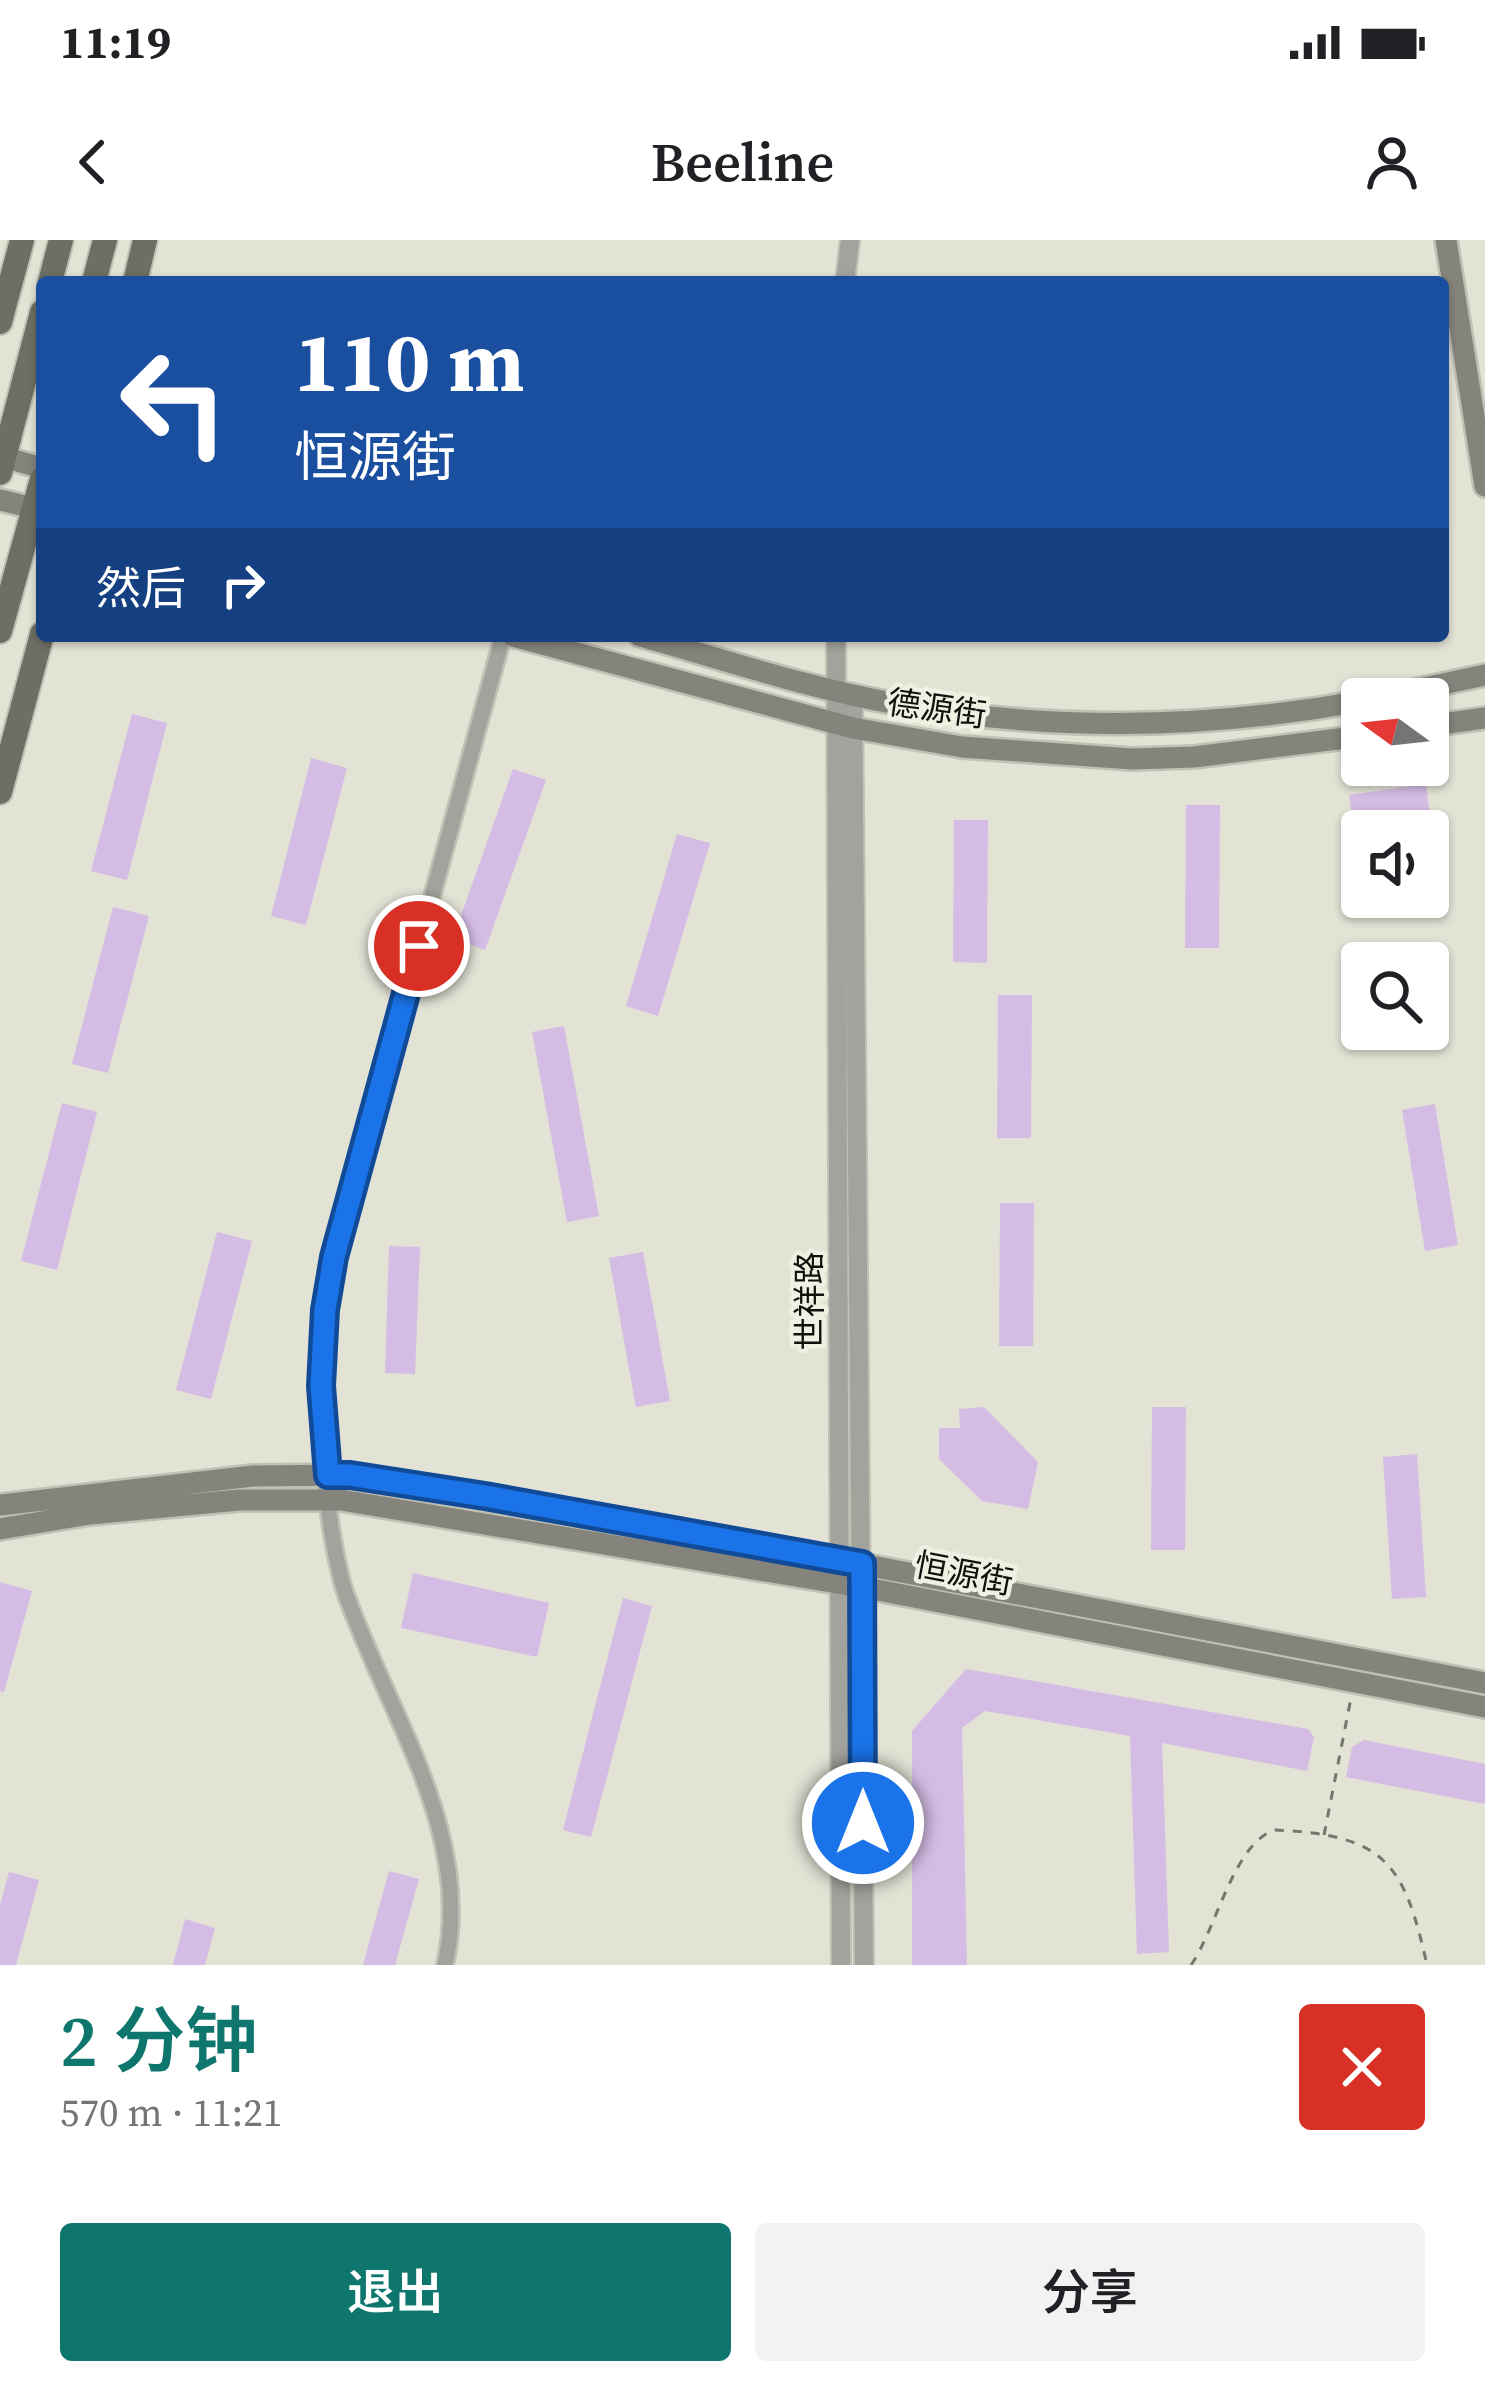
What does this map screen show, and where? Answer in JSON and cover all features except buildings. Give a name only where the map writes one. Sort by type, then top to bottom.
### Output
[{"type":"main road","points":[[0,322],[22,240]]},
{"type":"main road","points":[[52,276],[61,240]]},
{"type":"main road","points":[[96,276],[105,240]]},
{"type":"main road","points":[[136,276],[146,240]]},
{"type":"main road","points":[[1446,240],[1485,486]]},
{"type":"main road","points":[[36,334],[1,462],[36,467]]},
{"type":"main road","points":[[0,500],[36,509]]},
{"type":"main road","points":[[0,632],[36,515]]},
{"type":"main road","points":[[0,792],[40,642]]},
{"type":"main road","name":"德源街","points":[[535,642],[846,726],[962,747],[1132,759],[1195,757],[1341,739]]},
{"type":"main road","name":"德源街","points":[[662,642],[845,692],[974,715],[1101,726],[1229,721],[1341,704]]},
{"type":"main road","points":[[1449,683],[1485,675]]},
{"type":"main road","points":[[1449,723],[1485,718]]},
{"type":"main road","name":"恒源街","points":[[0,1505],[254,1476],[350,1475],[850,1562],[1485,1683]]},
{"type":"main road","name":"恒源街","points":[[0,1529],[90,1514],[239,1499],[329,1500],[851,1585],[1485,1707]]},
{"type":"street","points":[[846,276],[850,240]]},
{"type":"street","points":[[445,1965],[453,1911],[445,1839],[354,1621],[335,1556],[321,1386],[325,1310],[334,1257],[501,642]]},
{"type":"street","name":"世祥路","points":[[837,642],[846,726],[850,1562],[864,1965]]},
{"type":"street","name":"世祥路","points":[[841,1965],[851,1585]]},
{"type":"path","points":[[1324,1837],[1354,1682]]},
{"type":"path","points":[[1191,1965],[1254,1842],[1262,1833],[1275,1830],[1360,1844],[1386,1859],[1416,1915],[1427,1965]]},
{"type":"route","points":[[419,946],[334,1257],[325,1310],[321,1386],[328,1475],[485,1496],[862,1564],[863,1823]]}]
